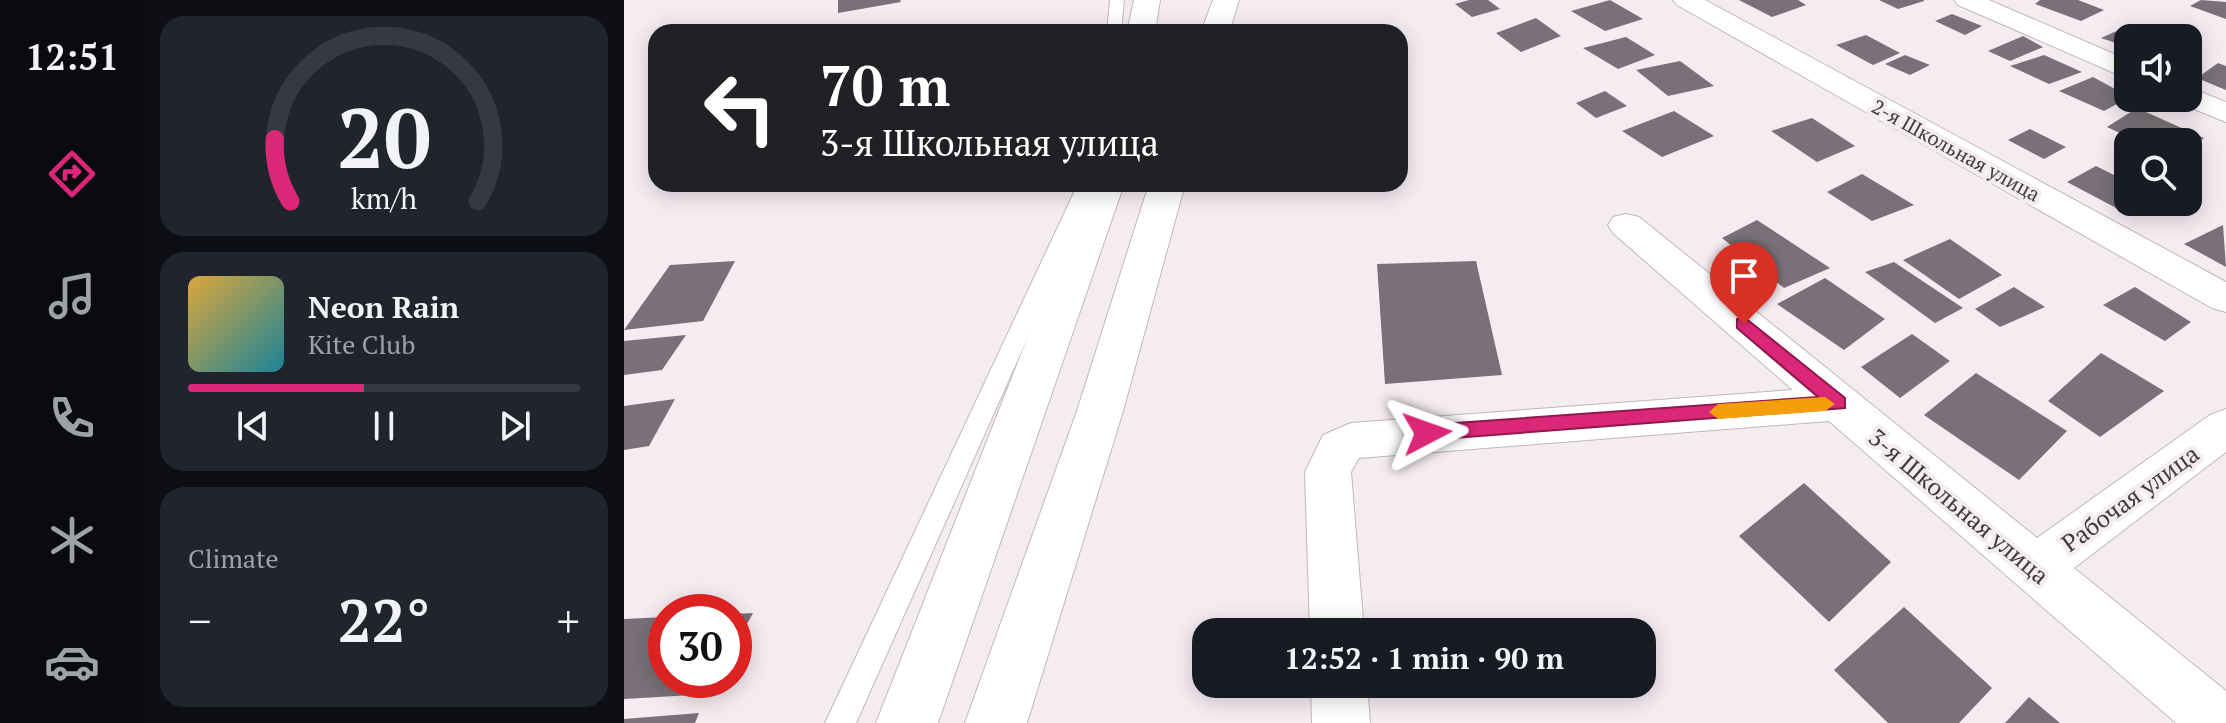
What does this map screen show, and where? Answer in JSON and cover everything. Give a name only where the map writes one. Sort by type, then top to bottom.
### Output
[{"type":"main road","points":[[1142,24],[1147,0]]},
{"type":"main road","points":[[1218,24],[1226,0]]},
{"type":"main road","points":[[907,723],[1103,192]]},
{"type":"main road","points":[[996,723],[1100,411],[1165,192]]},
{"type":"street","name":"2-я Школьная улица","points":[[1686,0],[2226,299]]},
{"type":"street","points":[[1967,0],[2114,64]]},
{"type":"street","points":[[2202,102],[2226,113]]},
{"type":"street","name":"3-я Школьная улица","points":[[1626,225],[2220,723]]},
{"type":"street","points":[[1336,618],[1328,472],[1339,448],[1364,437],[1838,403]]},
{"type":"street","name":"Рабочая улица","points":[[2034,569],[2226,427]]},
{"type":"street","points":[[1340,698],[1341,723]]},
{"type":"lane","points":[[1115,24],[1117,0]]},
{"type":"lane","points":[[840,723],[1083,192]]},
{"type":"building","points":[[838,0],[900,0],[901,2],[838,13]]},
{"type":"building","points":[[1488,0],[1500,9],[1472,17],[1455,4]]},
{"type":"building","points":[[1610,0],[1643,19],[1605,31],[1571,11]]},
{"type":"building","points":[[1739,0],[1798,0],[1806,5],[1772,17]]},
{"type":"building","points":[[1879,0],[1924,0],[1924,1],[1898,9]]},
{"type":"building","points":[[2040,0],[2078,0],[2104,10],[2081,21],[2035,4]]},
{"type":"building","points":[[2201,0],[2226,2],[2226,19],[2190,6]]},
{"type":"building","points":[[1952,14],[1982,26],[1965,35],[1935,21]]},
{"type":"building","points":[[1536,18],[1561,36],[1521,52],[1496,33]]},
{"type":"building","points":[[2114,32],[2114,42],[2101,38]]},
{"type":"building","points":[[1866,35],[1900,53],[1873,65],[1836,45]]},
{"type":"building","points":[[2023,36],[2043,47],[2010,61],[1988,51]]},
{"type":"building","points":[[1626,37],[1655,55],[1618,69],[1583,48]]},
{"type":"building","points":[[1905,55],[1930,65],[1910,75],[1885,64]]},
{"type":"building","points":[[2044,55],[2082,72],[2049,84],[2010,66]]},
{"type":"building","points":[[1680,61],[1714,86],[1668,96],[1636,70]]},
{"type":"building","points":[[2218,63],[2226,66],[2226,90],[2202,80],[2202,74]]},
{"type":"building","points":[[2093,77],[2114,88],[2114,106],[2104,111],[2059,91]]},
{"type":"building","points":[[1605,91],[1627,106],[1596,118],[1576,103]]},
{"type":"building","points":[[1674,111],[1714,136],[1662,157],[1622,131]]},
{"type":"building","points":[[2131,112],[2146,112],[2182,128],[2114,130],[2107,127]]},
{"type":"building","points":[[1812,118],[1855,146],[1817,162],[1771,131]]},
{"type":"building","points":[[2030,129],[2066,147],[2044,159],[2008,140]]},
{"type":"building","points":[[2096,166],[2114,175],[2114,207],[2067,182]]},
{"type":"building","points":[[1862,174],[1914,205],[1872,221],[1827,192]]},
{"type":"building","points":[[1757,220],[1830,268],[1784,288],[1722,238]]},
{"type":"building","points":[[2223,225],[2226,267],[2184,244]]},
{"type":"building","points":[[1950,239],[2002,275],[1959,299],[1903,260]]},
{"type":"building","points":[[735,261],[703,321],[624,330],[670,265]]},
{"type":"building","points":[[1476,261],[1502,375],[1385,384],[1377,264]]},
{"type":"building","points":[[1894,262],[1963,308],[1935,323],[1865,272]]},
{"type":"building","points":[[1825,278],[1885,319],[1844,350],[1777,304]]},
{"type":"building","points":[[2014,287],[2045,307],[2000,327],[1975,309]]},
{"type":"building","points":[[2135,287],[2191,322],[2165,341],[2103,305]]},
{"type":"building","points":[[1912,334],[1950,361],[1900,398],[1861,367]]},
{"type":"building","points":[[686,335],[662,370],[624,375],[624,341]]},
{"type":"building","points":[[2101,353],[2164,391],[2100,437],[2048,401]]},
{"type":"building","points":[[1976,373],[2067,431],[2019,480],[1924,415]]},
{"type":"building","points":[[675,399],[649,446],[624,450],[624,406]]},
{"type":"building","points":[[1804,483],[1891,562],[1829,622],[1739,536]]},
{"type":"building","points":[[1904,607],[1992,688],[1959,723],[1888,723],[1834,670]]},
{"type":"building","points":[[648,618],[648,698],[624,699],[624,619]]},
{"type":"building","points":[[2029,697],[2060,723],[2005,723]]},
{"type":"building","points":[[699,713],[695,723],[624,723],[624,719]]},
{"type":"slow traffic","points":[[1718,412],[1825,404]]},
{"type":"route","points":[[1427,433],[1838,403],[1744,324]]}]
